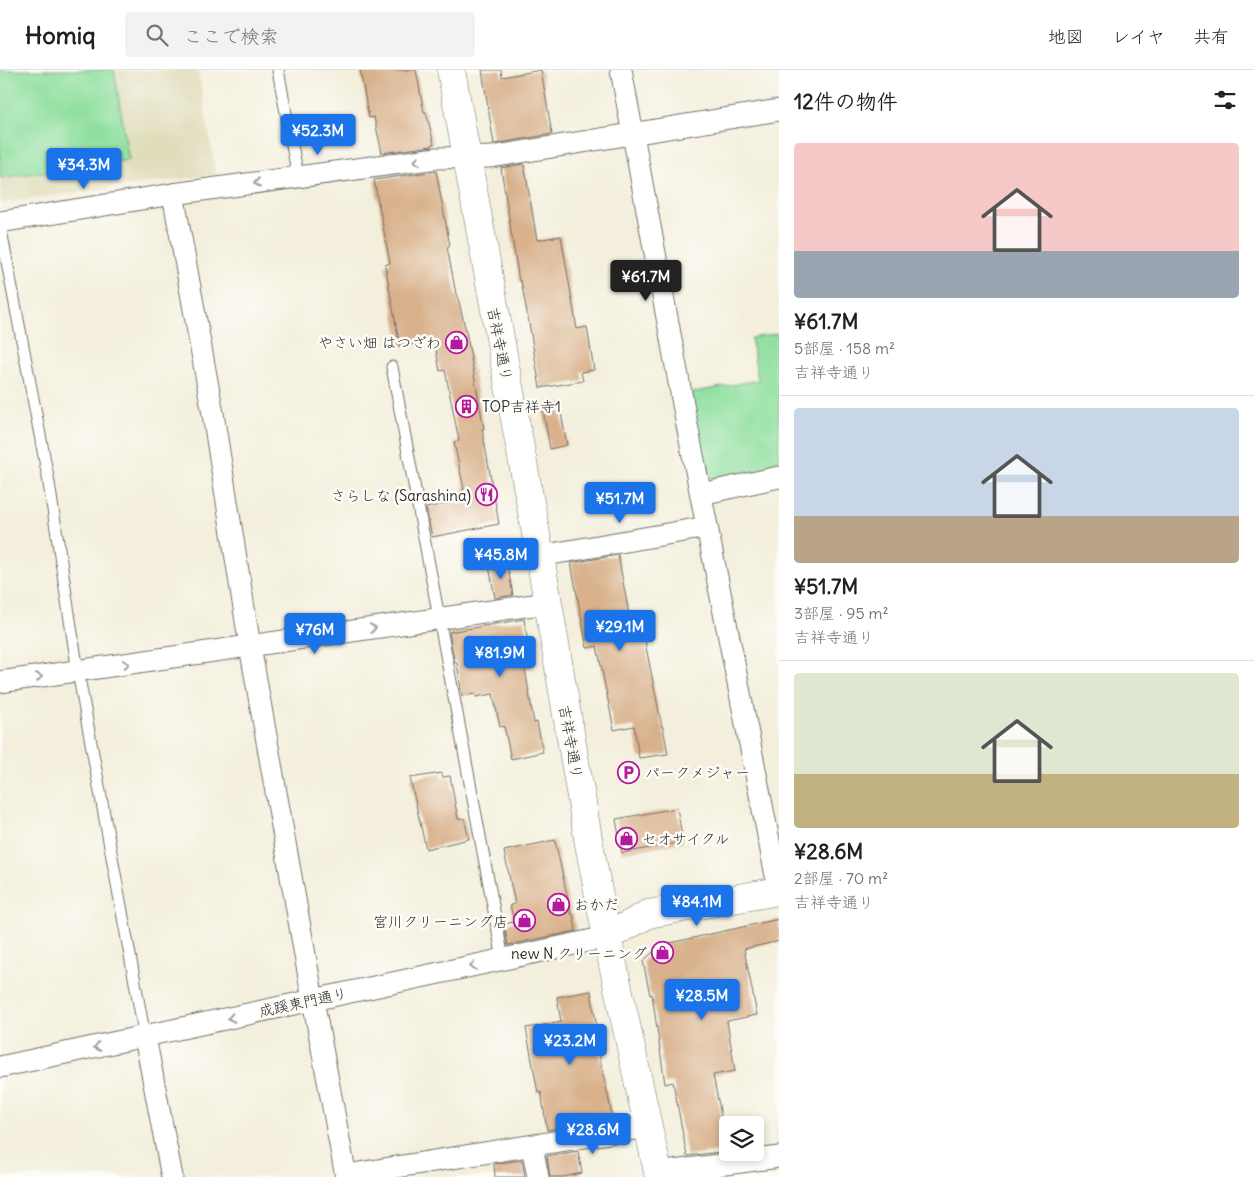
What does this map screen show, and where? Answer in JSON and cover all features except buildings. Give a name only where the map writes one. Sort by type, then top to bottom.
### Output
[{"type":"main road","name":"吉祥寺通り","points":[[451,70],[540,556],[589,844],[658,1175]]},
{"type":"main road","points":[[607,937],[648,914],[779,891]]},
{"type":"street","points":[[621,70],[707,527],[779,891]]},
{"type":"street","points":[[0,224],[173,194],[437,158],[491,157],[779,110]]},
{"type":"street","points":[[173,194],[213,414],[250,646],[346,1176],[648,1127]]},
{"type":"street","points":[[701,494],[779,477]]},
{"type":"street","points":[[540,556],[707,527]]},
{"type":"street","points":[[0,682],[547,603]]},
{"type":"street","name":"成蹊東門通り","points":[[0,1067],[607,937]]},
{"type":"street","points":[[145,1037],[172,1177]]},
{"type":"street","points":[[532,1146],[538,1177]]},
{"type":"street","points":[[658,1175],[779,1157]]},
{"type":"lane","points":[[278,70],[298,177]]},
{"type":"lane","points":[[0,224],[48,477],[78,672],[145,1037]]},
{"type":"lane","points":[[392,367],[437,619],[502,960]]},
{"type":"shaded area","points":[[0,70],[198,70],[216,174],[0,203]]},
{"type":"green space","points":[[0,70],[114,70],[129,160],[0,178]]},
{"type":"green space","points":[[779,333],[779,467],[718,481],[705,474],[690,393],[758,380],[751,338]]},
{"type":"place","name":"やさい畑 はつざわ","points":[[457,342]]},
{"type":"place","name":"TOP吉祥寺1","points":[[466,406]]},
{"type":"place","name":"さらしな (Sarashina)","points":[[487,495]]},
{"type":"place","name":"パークメジャー","points":[[629,772]]},
{"type":"place","name":"セオサイクル","points":[[626,838]]},
{"type":"place","name":"おかだ","points":[[558,904]]},
{"type":"place","name":"宮川クリーニング店","points":[[524,921]]},
{"type":"place","name":"new N クリーニング","points":[[663,953]]}]
